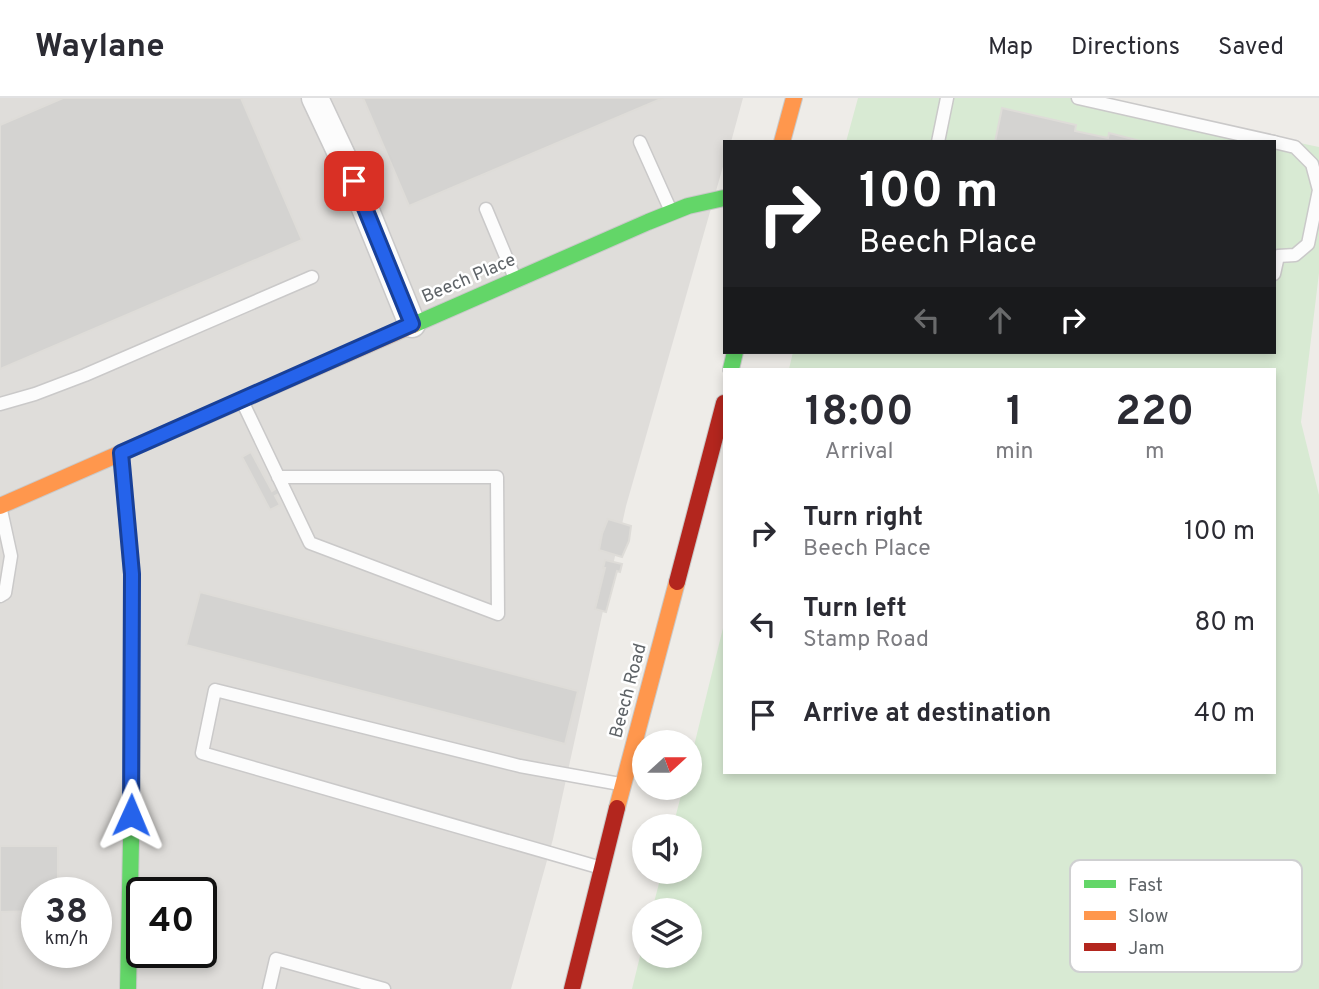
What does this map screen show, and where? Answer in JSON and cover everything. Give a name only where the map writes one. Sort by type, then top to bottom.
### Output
[{"type":"street","points":[[315,98],[354,181],[412,324]]},
{"type":"street","points":[[783,140],[794,98]]},
{"type":"street","name":"Beech Place","points":[[0,506],[672,212],[723,198]]},
{"type":"street","name":"Beech Road","points":[[572,989],[723,407]]},
{"type":"street","points":[[121,453],[132,574],[128,989]]},
{"type":"lane","points":[[938,140],[947,98]]},
{"type":"lane","points":[[1077,98],[1265,140]]},
{"type":"lane","points":[[640,142],[672,212]]},
{"type":"lane","points":[[1276,142],[1295,147],[1312,163],[1319,190],[1308,244],[1295,255],[1278,256],[1276,266]]},
{"type":"lane","points":[[486,209],[516,280]]},
{"type":"lane","points":[[0,404],[85,375],[313,277]]},
{"type":"lane","points":[[242,400],[278,477],[310,543],[498,614],[497,477],[278,477]]},
{"type":"lane","points":[[0,506],[11,556],[5,593],[0,596]]},
{"type":"lane","points":[[602,868],[202,753],[215,690],[520,766],[624,785]]},
{"type":"lane","points":[[269,989],[276,958],[384,989]]},
{"type":"shaded area","points":[[0,98],[743,98],[732,140],[723,140],[723,166],[626,506],[553,839],[511,989],[0,989]]},
{"type":"green space","points":[[858,98],[1085,98],[1319,147],[1319,273],[1301,422],[1319,495],[1319,989],[632,989],[637,968],[702,968],[702,898],[655,898],[659,884],[702,884],[702,814],[676,814],[680,800],[702,800],[702,730],[698,730],[723,628],[723,774],[1276,774],[1276,368],[789,368],[793,354],[1276,354],[1276,140],[847,140]]},
{"type":"building","points":[[63,98],[241,98],[302,240],[0,369],[0,125]]},
{"type":"building","points":[[363,98],[663,98],[409,206]]},
{"type":"building","points":[[1002,108],[1076,125],[1075,131],[1108,138],[1109,133],[1136,140],[995,140]]},
{"type":"building","points":[[251,452],[272,491],[280,486],[283,492],[275,496],[280,505],[270,510],[242,457]]},
{"type":"building","points":[[608,519],[631,526],[629,541],[622,557],[599,550]]},
{"type":"building","points":[[605,560],[622,564],[620,572],[617,571],[606,612],[595,609]]},
{"type":"building","points":[[200,592],[578,691],[565,744],[186,645]]},
{"type":"building","points":[[0,846],[58,846],[58,877],[21,877],[21,911],[1,912],[0,989]]},
{"type":"traffic: fast","points":[[413,325],[648,222],[688,206],[723,198]]},
{"type":"traffic: fast","points":[[731,368],[735,354]]},
{"type":"traffic: fast","points":[[121,453],[132,574],[128,989]]},
{"type":"traffic: slow","points":[[783,140],[794,98]]},
{"type":"traffic: slow","points":[[0,506],[413,325]]},
{"type":"traffic: slow","points":[[617,808],[677,582]]},
{"type":"traffic: jam","points":[[677,582],[723,407]]},
{"type":"traffic: jam","points":[[572,989],[617,808]]},
{"type":"route","points":[[131,815],[132,574],[121,453],[412,324],[354,181]]}]
